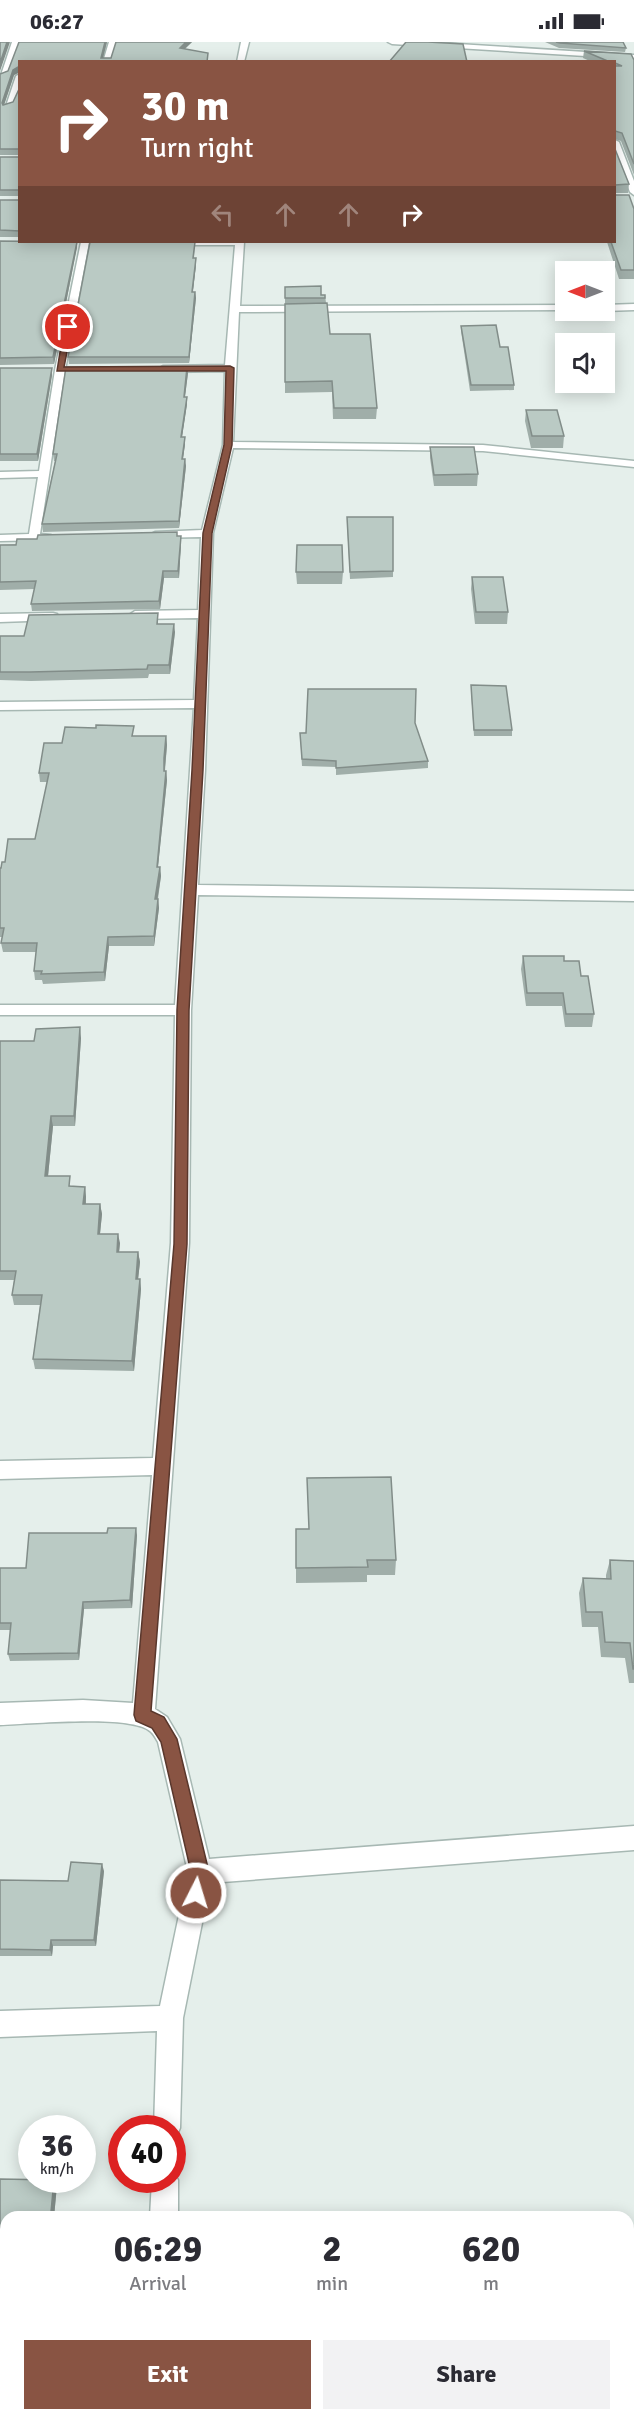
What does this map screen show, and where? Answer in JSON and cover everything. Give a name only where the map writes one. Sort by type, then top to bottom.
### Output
[{"type":"street","points":[[16,42],[1,76],[18,75]]},
{"type":"street","points":[[107,60],[113,42]]},
{"type":"street","points":[[241,60],[245,42]]},
{"type":"street","points":[[392,42],[583,58],[634,57]]},
{"type":"street","points":[[9,106],[18,81]]},
{"type":"street","points":[[616,145],[634,192]]},
{"type":"street","points":[[34,537],[44,474],[66,370],[85,243]]},
{"type":"street","points":[[142,1715],[180,1244],[183,1010],[198,770],[207,533],[228,445],[230,368],[240,243]]},
{"type":"street","points":[[235,309],[555,308]]},
{"type":"street","points":[[615,308],[634,308]]},
{"type":"street","points":[[151,369],[230,368]]},
{"type":"street","points":[[48,370],[66,370]]},
{"type":"street","points":[[228,445],[483,448],[634,464]]},
{"type":"street","points":[[0,475],[44,474]]},
{"type":"street","points":[[138,535],[207,533]]},
{"type":"street","points":[[0,538],[57,537]]},
{"type":"street","points":[[125,615],[205,614]]},
{"type":"street","points":[[0,618],[68,617]]},
{"type":"street","points":[[0,706],[200,704]]},
{"type":"street","points":[[189,890],[634,896]]},
{"type":"street","points":[[0,1010],[183,1010]]},
{"type":"street","points":[[0,1470],[162,1466]]},
{"type":"street","points":[[0,1714],[121,1711],[142,1715],[158,1723],[169,1739],[200,1872],[170,2018],[166,2115]]},
{"type":"street","points":[[200,1872],[634,1838]]},
{"type":"street","points":[[0,2024],[170,2018]]},
{"type":"street","points":[[164,2211],[165,2193]]},
{"type":"building","points":[[0,42],[7,42],[0,63]]},
{"type":"building","points":[[19,42],[105,42],[101,58],[111,58],[116,42],[186,42],[180,48],[208,53],[207,60],[18,60],[18,67],[13,70],[2,103],[3,105],[13,102],[18,91],[18,149],[0,149],[0,74],[8,71]]},
{"type":"building","points":[[406,42],[428,42],[463,44],[467,60],[391,60]]},
{"type":"building","points":[[556,42],[623,42],[626,48],[560,43]]},
{"type":"building","points":[[584,51],[631,54],[634,60],[634,164],[622,133],[616,131],[616,66],[622,66],[616,63],[616,60],[605,60]]},
{"type":"building","points":[[616,152],[629,184],[616,185]]},
{"type":"building","points":[[0,157],[18,157],[18,190],[0,190]]},
{"type":"building","points":[[616,195],[629,195],[634,209],[634,270],[621,270],[611,243],[616,243]]},
{"type":"building","points":[[0,200],[18,200],[18,231],[0,230]]},
{"type":"building","points":[[0,241],[77,243],[53,357],[0,358]]},
{"type":"building","points":[[90,243],[195,243],[193,258],[196,258],[192,292],[195,292],[189,357],[68,357]]},
{"type":"building","points":[[321,286],[321,295],[325,295],[325,298],[285,298],[285,287]]},
{"type":"building","points":[[327,303],[330,334],[370,334],[377,408],[334,408],[332,381],[285,382],[285,304]]},
{"type":"building","points":[[496,325],[500,347],[508,347],[514,385],[471,385],[461,326]]},
{"type":"building","points":[[66,367],[187,367],[184,397],[187,397],[181,437],[185,437],[182,459],[185,459],[179,521],[42,524],[57,454],[53,454]]},
{"type":"building","points":[[0,368],[52,368],[37,454],[0,454]]},
{"type":"building","points":[[526,410],[557,410],[564,436],[532,436]]},
{"type":"building","points":[[430,447],[474,447],[478,474],[434,475]]},
{"type":"building","points":[[347,517],[393,517],[393,571],[350,572]]},
{"type":"building","points":[[177,532],[177,536],[181,536],[178,571],[163,571],[159,601],[31,604],[36,581],[0,582],[0,545],[16,545],[17,539],[37,539],[38,535]]},
{"type":"building","points":[[297,545],[342,545],[343,572],[296,572]]},
{"type":"building","points":[[472,577],[503,577],[508,612],[476,612]]},
{"type":"building","points":[[158,613],[157,624],[174,624],[169,665],[148,665],[147,669],[0,672],[0,636],[24,636],[29,615]]},
{"type":"building","points":[[471,685],[506,686],[512,730],[474,730]]},
{"type":"building","points":[[308,689],[416,689],[415,723],[428,761],[336,768],[336,761],[302,759],[300,733],[306,733]]},
{"type":"building","points":[[96,725],[134,726],[132,736],[166,736],[164,771],[166,771],[157,867],[160,867],[155,899],[158,899],[154,936],[108,937],[104,972],[41,974],[42,971],[34,971],[37,943],[1,943],[4,928],[0,928],[0,868],[2,862],[5,862],[8,839],[35,839],[49,773],[39,773],[44,743],[62,743],[65,727],[96,728]]},
{"type":"building","points":[[523,956],[564,956],[564,961],[579,961],[581,976],[588,976],[594,1014],[566,1014],[563,993],[527,993]]},
{"type":"building","points":[[80,1027],[74,1116],[51,1116],[45,1176],[70,1176],[69,1186],[85,1187],[83,1204],[100,1204],[98,1234],[118,1234],[117,1252],[138,1252],[136,1279],[140,1279],[132,1361],[33,1359],[42,1295],[12,1295],[16,1271],[0,1271],[0,1041],[34,1041],[36,1029]]},
{"type":"building","points":[[391,1477],[396,1560],[367,1560],[368,1567],[296,1568],[296,1529],[309,1529],[307,1478]]},
{"type":"building","points":[[108,1528],[136,1528],[130,1600],[83,1602],[78,1653],[8,1654],[11,1623],[0,1623],[0,1568],[26,1568],[29,1533],[107,1533]]},
{"type":"building","points":[[610,1560],[634,1561],[634,1669],[630,1643],[605,1642],[602,1612],[586,1612],[583,1578],[611,1579]]},
{"type":"building","points":[[71,1862],[102,1864],[94,1940],[51,1940],[50,1950],[0,1949],[0,1880],[68,1881]]},
{"type":"building","points":[[0,2179],[18,2179],[18,2193],[53,2193],[51,2211],[0,2211]]},
{"type":"route","points":[[68,327],[60,370],[230,368],[228,445],[207,533],[198,770],[183,1010],[180,1244],[142,1715],[158,1723],[169,1739],[200,1872],[196,1893]]}]
